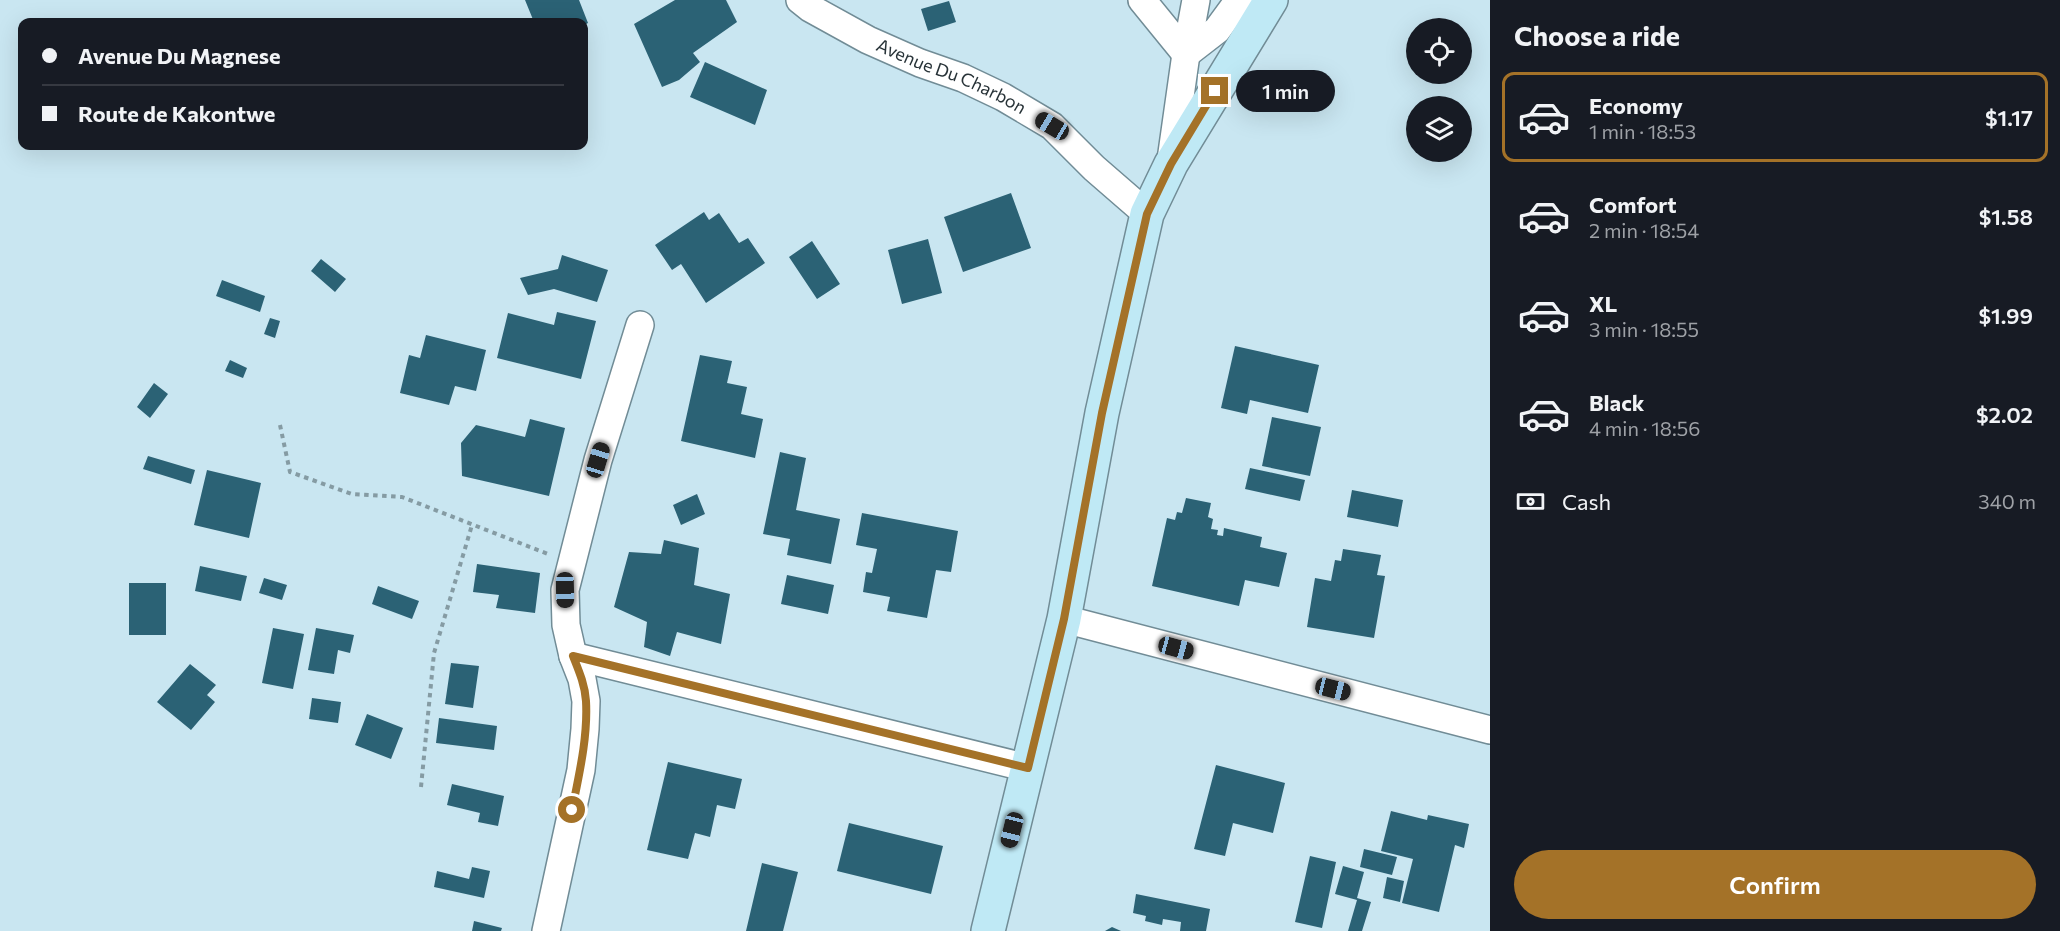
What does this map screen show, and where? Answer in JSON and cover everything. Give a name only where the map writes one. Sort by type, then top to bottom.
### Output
[{"type":"street","name":"Avenue Du Charbon","points":[[800,0],[810,8],[868,40],[993,92],[1052,126],[1094,168],[1147,214]]},
{"type":"street","points":[[1142,0],[1186,54]]},
{"type":"street","points":[[1171,164],[1196,0]]},
{"type":"street","points":[[1186,54],[1217,30],[1239,0]]},
{"type":"street","points":[[988,931],[1064,619],[1102,413],[1147,214],[1171,164],[1271,0]]},
{"type":"street","points":[[546,931],[580,770],[585,729],[586,701],[566,625],[565,590],[598,460],[640,325]]},
{"type":"street","points":[[1064,619],[1490,730]]},
{"type":"street","points":[[573,656],[1028,768]]},
{"type":"path","points":[[280,425],[290,472],[352,495],[402,497],[572,563]]},
{"type":"path","points":[[421,787],[434,653],[472,525]]},
{"type":"building","points":[[525,0],[579,0],[586,18],[532,18]]},
{"type":"building","points":[[675,0],[726,0],[737,22],[693,53],[700,62],[679,80],[662,87],[634,24]]},
{"type":"building","points":[[949,1],[956,22],[928,31],[921,9]]},
{"type":"building","points":[[705,62],[767,90],[755,125],[690,97]]},
{"type":"building","points":[[1011,193],[1031,248],[963,272],[944,217]]},
{"type":"building","points":[[704,212],[709,220],[719,213],[739,243],[748,238],[765,263],[706,303],[681,264],[672,270],[655,245]]},
{"type":"building","points":[[928,239],[942,293],[902,304],[888,250]]},
{"type":"building","points":[[812,241],[840,284],[817,299],[789,257]]},
{"type":"building","points":[[562,255],[608,270],[597,302],[554,289],[528,295],[520,278],[558,269]]},
{"type":"building","points":[[321,259],[346,279],[335,292],[311,271]]},
{"type":"building","points":[[222,280],[265,296],[260,312],[216,296]]},
{"type":"building","points":[[557,312],[596,321],[581,379],[497,358],[508,313],[554,325]]},
{"type":"building","points":[[270,318],[280,321],[275,338],[264,334]]},
{"type":"building","points":[[426,335],[486,350],[476,391],[455,386],[449,405],[400,393],[409,355],[420,358]]},
{"type":"building","points":[[1235,346],[1319,365],[1308,413],[1250,400],[1247,414],[1221,408]]},
{"type":"building","points":[[700,355],[732,361],[727,383],[747,387],[741,414],[763,419],[755,458],[681,441]]},
{"type":"building","points":[[230,360],[247,368],[243,378],[225,371]]},
{"type":"building","points":[[154,383],[168,394],[150,418],[137,407]]},
{"type":"building","points":[[1272,417],[1321,427],[1310,476],[1262,466]]},
{"type":"building","points":[[530,419],[565,428],[549,496],[462,476],[461,443],[476,425],[525,437]]},
{"type":"building","points":[[780,452],[806,458],[796,510],[840,519],[831,564],[787,555],[790,539],[763,534]]},
{"type":"building","points":[[148,456],[195,470],[191,484],[143,469]]},
{"type":"building","points":[[1250,468],[1305,480],[1300,501],[1245,489]]},
{"type":"building","points":[[207,470],[261,483],[249,538],[194,525]]},
{"type":"building","points":[[1352,490],[1403,500],[1398,527],[1347,517]]},
{"type":"building","points":[[697,494],[705,514],[681,525],[673,505]]},
{"type":"building","points":[[1186,498],[1211,503],[1208,517],[1213,519],[1211,529],[1218,530],[1217,535],[1223,536],[1224,528],[1262,537],[1260,547],[1287,553],[1279,587],[1245,580],[1239,606],[1152,586],[1167,518],[1175,520],[1177,512],[1182,513]]},
{"type":"building","points":[[862,513],[958,531],[951,572],[936,570],[927,618],[887,611],[890,597],[863,592],[866,572],[872,573],[877,549],[856,545]]},
{"type":"building","points":[[664,540],[699,548],[694,585],[730,594],[721,644],[677,632],[670,656],[644,647],[647,622],[614,607],[629,552],[661,554]]},
{"type":"building","points":[[1343,549],[1381,555],[1377,575],[1385,576],[1374,638],[1307,627],[1315,578],[1331,581],[1335,560],[1341,561]]},
{"type":"building","points":[[477,564],[540,573],[535,613],[496,608],[499,595],[473,592]]},
{"type":"building","points":[[200,566],[247,576],[241,601],[195,591]]},
{"type":"building","points":[[787,575],[834,585],[828,614],[781,604]]},
{"type":"building","points":[[264,578],[287,585],[282,600],[259,593]]},
{"type":"building","points":[[129,583],[166,583],[166,635],[129,635]]},
{"type":"building","points":[[378,586],[419,601],[412,619],[372,604]]},
{"type":"building","points":[[273,628],[304,634],[293,689],[262,683]]},
{"type":"building","points":[[316,628],[354,635],[350,653],[338,650],[334,674],[308,670]]},
{"type":"building","points":[[451,663],[479,666],[473,708],[445,704]]},
{"type":"building","points":[[190,664],[216,685],[207,695],[215,702],[191,730],[157,702]]},
{"type":"building","points":[[312,698],[341,702],[338,723],[309,719]]},
{"type":"building","points":[[367,714],[403,728],[391,759],[355,745]]},
{"type":"building","points":[[439,718],[497,726],[494,750],[436,743]]},
{"type":"building","points":[[668,762],[742,779],[735,809],[717,805],[710,837],[695,833],[688,859],[647,850]]},
{"type":"building","points":[[1216,765],[1285,783],[1273,833],[1233,823],[1225,856],[1194,849]]},
{"type":"building","points":[[452,784],[504,796],[498,826],[478,822],[480,813],[447,805]]},
{"type":"building","points":[[1391,811],[1427,820],[1428,815],[1469,824],[1464,848],[1455,845],[1439,912],[1402,903],[1413,859],[1381,851]]},
{"type":"building","points":[[849,823],[943,846],[931,894],[837,871]]},
{"type":"building","points":[[1364,849],[1397,857],[1392,875],[1360,867]]},
{"type":"building","points":[[1310,856],[1336,862],[1322,928],[1295,922]]},
{"type":"building","points":[[762,863],[798,872],[783,931],[746,931]]},
{"type":"building","points":[[1343,866],[1364,872],[1357,898],[1371,902],[1362,931],[1348,931],[1357,900],[1335,894]]},
{"type":"building","points":[[472,867],[490,871],[484,898],[434,887],[437,871],[469,879]]},
{"type":"building","points":[[1387,877],[1404,881],[1400,902],[1383,898]]},
{"type":"building","points":[[1136,894],[1210,909],[1206,931],[1180,931],[1181,922],[1163,919],[1162,925],[1145,921],[1146,916],[1133,913]]},
{"type":"building","points":[[474,921],[502,928],[501,931],[472,931]]},
{"type":"building","points":[[1112,927],[1121,931],[1105,931]]},
{"type":"route","points":[[572,810],[580,770],[586,701],[582,679],[573,656],[1028,768],[1064,619],[1102,413],[1147,214],[1171,164],[1215,91]]}]
